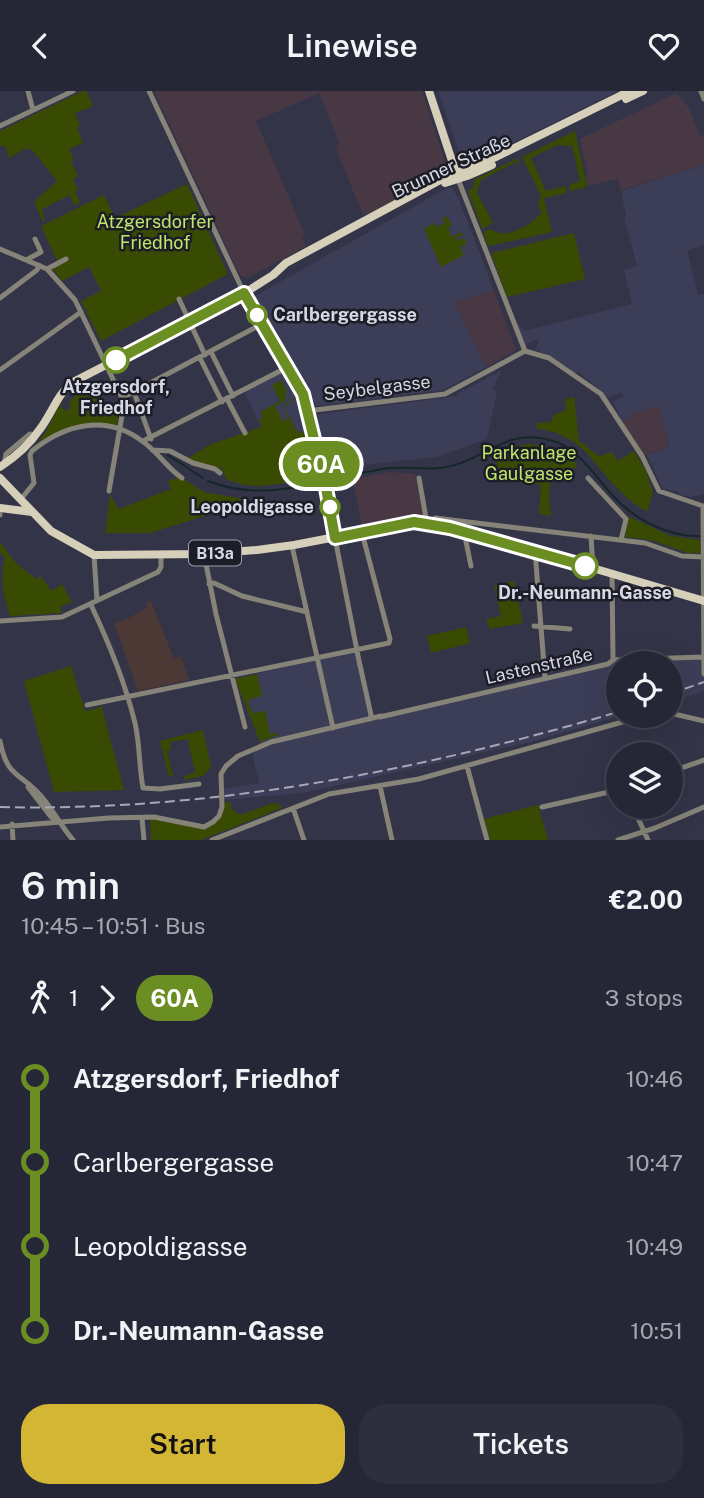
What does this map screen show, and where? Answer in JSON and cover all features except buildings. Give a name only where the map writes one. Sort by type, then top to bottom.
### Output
[{"type":"main road","points":[[429,91],[458,176]]},
{"type":"main road","name":"Brunner Straße","points":[[2,465],[36,435],[65,389],[433,189],[630,91]]},
{"type":"main road","name":"Brunner Straße","points":[[458,176],[475,173],[643,91]]},
{"type":"main road","points":[[244,293],[303,394],[335,538]]},
{"type":"main road","points":[[0,478],[21,503],[0,508]]},
{"type":"main road","name":"B13a","points":[[21,503],[51,531],[94,555],[204,554],[292,546],[427,524],[535,551],[703,601]]},
{"type":"street","points":[[28,91],[33,110]]},
{"type":"street","points":[[0,126],[73,91]]},
{"type":"street","points":[[149,91],[244,293]]},
{"type":"street","points":[[701,91],[704,99]]},
{"type":"street","points":[[458,176],[505,305],[525,351],[549,358],[601,394],[642,456],[659,491],[704,505],[704,674]]},
{"type":"street","points":[[26,260],[41,252],[35,239]]},
{"type":"street","points":[[0,249],[47,269],[75,300],[122,398],[124,404],[109,491]]},
{"type":"street","points":[[47,269],[66,259]]},
{"type":"street","points":[[0,298],[37,270],[39,265]]},
{"type":"street","points":[[179,299],[188,323],[245,433]]},
{"type":"street","points":[[0,370],[81,312]]},
{"type":"street","points":[[122,398],[262,324]]},
{"type":"street","name":"Seybelgasse","points":[[307,411],[445,394],[525,351]]},
{"type":"street","points":[[205,355],[227,399]]},
{"type":"street","points":[[143,441],[288,367]]},
{"type":"street","points":[[134,392],[150,439]]},
{"type":"street","points":[[21,503],[34,483],[30,453],[58,433],[76,426],[99,424],[120,429],[143,441],[182,478]]},
{"type":"street","points":[[152,450],[170,451],[220,473]]},
{"type":"street","points":[[419,478],[427,524],[435,518],[591,536],[645,543],[682,556],[703,557]]},
{"type":"street","points":[[588,478],[626,519],[621,540]]},
{"type":"street","points":[[464,532],[471,566]]},
{"type":"street","points":[[87,705],[390,642],[362,533]]},
{"type":"street","points":[[591,536],[593,568]]},
{"type":"street","points":[[335,538],[370,719]]},
{"type":"street","points":[[292,546],[333,728]]},
{"type":"street","points":[[535,551],[537,627],[545,678]]},
{"type":"street","points":[[204,554],[209,584],[246,727]]},
{"type":"street","points":[[94,555],[97,600]]},
{"type":"street","points":[[0,621],[58,618],[91,605],[158,572],[161,555]]},
{"type":"street","points":[[612,574],[613,651]]},
{"type":"street","points":[[209,584],[214,583],[242,596],[307,612]]},
{"type":"street","points":[[91,605],[128,697],[139,745],[143,788],[160,789],[199,784]]},
{"type":"street","points":[[537,627],[570,629]]},
{"type":"street","name":"Lastenstraße","points":[[683,658],[704,657]]},
{"type":"street","name":"Lastenstraße","points":[[142,818],[162,818],[204,827],[218,818],[221,811],[220,779],[224,768],[239,756],[271,742],[606,664]]},
{"type":"street","points":[[683,716],[704,721]]},
{"type":"street","points":[[212,840],[329,794],[380,786],[467,766],[606,727]]},
{"type":"street","points":[[0,741],[9,769],[43,799],[58,822]]},
{"type":"street","points":[[683,767],[704,760]]},
{"type":"street","points":[[467,766],[486,840]]},
{"type":"street","points":[[27,784],[44,809],[74,840]]},
{"type":"street","points":[[380,786],[392,840]]},
{"type":"street","points":[[542,807],[606,793]]},
{"type":"street","points":[[618,840],[704,807]]},
{"type":"street","points":[[293,808],[304,840]]},
{"type":"street","points":[[37,822],[44,817],[44,809]]},
{"type":"street","points":[[0,827],[37,822],[142,818],[144,840]]},
{"type":"street","points":[[638,819],[648,840]]},
{"type":"street","points":[[12,824],[13,840]]},
{"type":"shaded area","points":[[154,91],[422,91],[447,168],[407,191],[404,197],[363,215],[336,149],[339,143],[319,93],[256,121],[305,235],[302,237],[306,246],[247,278],[240,276]]},
{"type":"shaded area","points":[[438,91],[618,91],[466,166],[463,164]]},
{"type":"shaded area","points":[[676,93],[689,108],[700,136],[704,135],[704,165],[621,190],[618,179],[588,186],[580,139]]},
{"type":"shaded area","points":[[704,165],[704,245],[687,250],[698,295],[704,294],[704,494],[691,497],[663,489],[647,455],[669,447],[659,406],[629,415],[630,418],[622,421],[613,401],[623,397],[622,392],[609,398],[579,372],[575,373],[535,349],[539,342],[536,339],[526,345],[516,326],[519,324],[524,331],[632,304],[624,270],[637,266],[624,217],[626,216],[621,191]]},
{"type":"shaded area","points":[[447,188],[452,188],[459,200],[494,290],[454,302],[486,367],[444,390],[316,406],[253,297]]},
{"type":"shaded area","points":[[494,290],[516,350],[486,367],[453,301]]},
{"type":"shaded area","points":[[288,367],[299,385],[311,425],[308,435],[296,430],[261,427],[245,393],[246,389]]},
{"type":"shaded area","points":[[502,370],[493,389],[497,391],[487,439],[436,457],[326,469],[313,415],[457,396]]},
{"type":"shaded area","points":[[659,405],[669,447],[642,456],[619,422],[630,418],[629,415]]},
{"type":"shaded area","points":[[390,472],[415,474],[423,516],[362,528],[353,479]]},
{"type":"shaded area","points":[[151,601],[174,659],[181,656],[189,680],[138,691],[114,623],[129,618],[147,607],[146,603]]},
{"type":"shaded area","points":[[704,641],[704,691],[683,697],[683,658],[703,657]]},
{"type":"shaded area","points":[[358,650],[374,718],[606,663],[606,720],[530,742],[303,793],[224,800],[223,789],[259,783],[252,753],[260,742],[235,679]]},
{"type":"green space","points":[[86,91],[93,106],[75,113],[83,143],[69,149],[74,160],[71,162],[78,176],[73,179],[80,202],[74,206],[70,195],[42,209],[43,222],[34,202],[57,181],[33,151],[26,148],[9,158],[5,146],[0,146],[0,131]]},
{"type":"green space","points":[[575,131],[587,187],[570,191],[569,185],[580,181],[572,146],[557,145],[531,158],[546,191],[565,186],[567,193],[544,198],[552,232],[488,246],[483,232],[489,229],[500,233],[517,230],[534,220],[541,212],[538,205],[541,196],[522,157]]},
{"type":"green space","points":[[518,158],[519,166],[516,162],[481,180],[477,193],[493,223],[482,229],[468,191],[473,188],[475,179]]},
{"type":"green space","name":"Atzgersdorfer Friedhof","points":[[187,184],[228,274],[101,341],[81,301],[101,291],[89,267],[62,281],[50,265],[57,261],[41,226],[104,195],[115,218]]},
{"type":"green space","points":[[447,216],[452,225],[448,228],[452,237],[462,232],[463,235],[456,238],[457,241],[464,238],[467,243],[460,247],[464,255],[441,267],[424,229],[434,223],[436,227],[445,223],[442,219]]},
{"type":"green space","points":[[574,233],[585,279],[507,297],[491,253]]},
{"type":"green space","points":[[281,380],[287,391],[286,400],[275,406],[283,421],[288,418],[282,405],[296,398],[293,391],[297,390],[298,398],[283,406],[296,430],[308,435],[318,475],[271,485],[247,485],[225,478],[220,468],[187,459],[209,445],[261,427],[259,420],[263,417],[260,412],[280,401],[272,385]]},
{"type":"green space","points":[[92,384],[104,409],[120,404],[117,426],[95,423],[76,425],[39,442],[60,402],[60,407],[67,411],[71,406],[68,404],[77,394]]},
{"type":"green space","points":[[574,397],[579,441],[599,456],[612,452],[618,461],[634,451],[645,469],[653,492],[647,512],[624,495],[576,444],[566,437],[536,428],[537,423],[551,422],[554,415],[566,410],[565,399]]},
{"type":"green space","name":"Parkanlage Gaulgasse","points":[[528,444],[550,447],[577,463],[576,468],[551,470],[551,516],[539,514],[541,485],[495,479],[498,451]]},
{"type":"green space","points":[[180,477],[204,492],[244,499],[221,511],[150,533],[105,533],[110,495],[119,509],[171,489],[168,481]]},
{"type":"green space","points":[[623,514],[671,536],[700,540],[700,553],[688,553],[651,540],[625,537],[628,520]]},
{"type":"green space","points":[[0,542],[15,562],[36,579],[40,576],[52,591],[62,584],[72,602],[60,607],[62,613],[10,616],[3,587],[5,558],[0,553]]},
{"type":"green space","points":[[514,581],[523,623],[490,629],[486,619],[501,616],[494,586]]},
{"type":"green space","points":[[466,627],[470,643],[431,653],[427,636]]},
{"type":"green space","points":[[71,666],[85,711],[101,705],[124,790],[54,792],[24,681]]},
{"type":"green space","points":[[257,674],[262,696],[249,699],[248,703],[253,713],[265,711],[270,734],[278,735],[260,742],[235,679]]},
{"type":"green space","points":[[203,730],[211,767],[203,776],[185,780],[184,776],[195,773],[188,739],[170,742],[171,749],[167,751],[173,776],[169,777],[160,741]]},
{"type":"green space","points":[[225,802],[230,802],[232,809],[240,815],[273,803],[282,808],[201,840],[151,840],[150,820],[206,824],[215,821]]},
{"type":"green space","points":[[538,805],[548,840],[490,840],[484,819]]},
{"type":"waterway","points":[[328,481],[383,469],[447,467],[511,440],[536,437],[560,444],[578,456],[613,496],[642,520],[666,531],[703,536]]},
{"type":"waterway","points":[[168,455],[203,478]]},
{"type":"waterway","points":[[208,481],[237,489],[265,491],[322,482]]},
{"type":"railway","points":[[683,689],[704,682]]},
{"type":"railway","points":[[0,807],[79,807],[235,795],[390,769],[606,715]]},
{"type":"bus line","name":"60A","points":[[116,360],[244,293],[303,394],[335,538],[414,522],[450,528],[585,566]]},
{"type":"place","name":"Carlbergergasse","points":[[257,315]]},
{"type":"place","name":"Atzgersdorf, Friedhof","points":[[116,360]]},
{"type":"place","name":"Leopoldigasse","points":[[330,507]]},
{"type":"place","name":"Dr.-Neumann-Gasse","points":[[585,566]]}]
